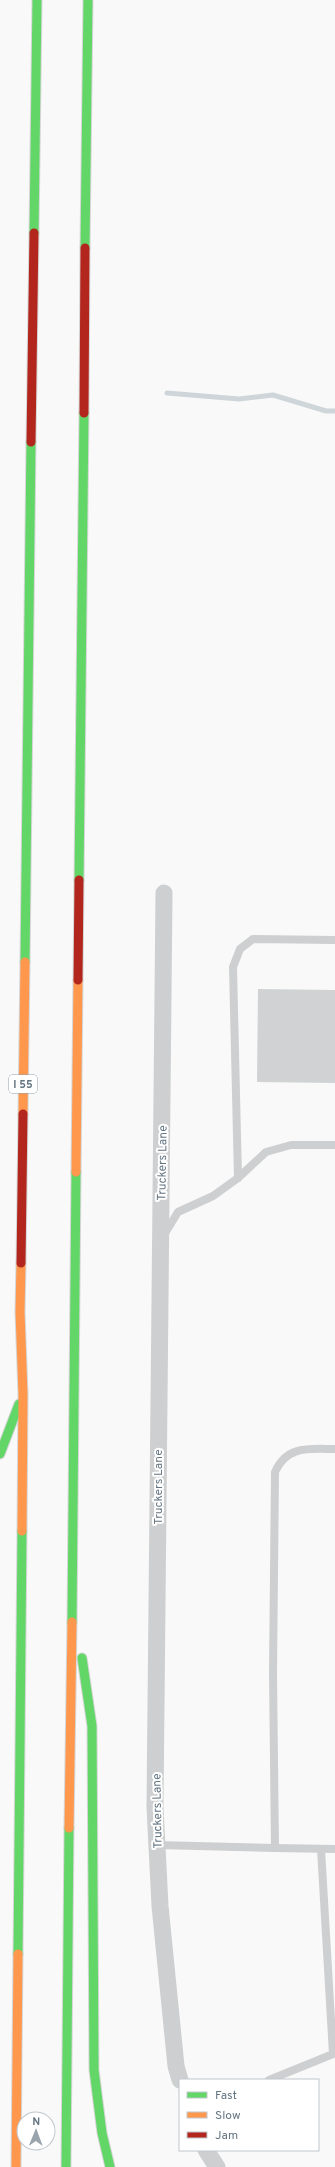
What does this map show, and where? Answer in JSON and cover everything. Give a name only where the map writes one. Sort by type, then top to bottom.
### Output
[{"type":"highway","name":"I 55","points":[[16,2167],[23,1394],[20,1312],[37,0]]},
{"type":"highway","points":[[66,2167],[88,0]]},
{"type":"highway","points":[[0,1454],[23,1394]]},
{"type":"highway","points":[[72,1594],[92,1726],[94,2070],[102,2133],[110,2167]]},
{"type":"street","name":"Truckers Lane","points":[[164,893],[156,1799],[160,1906],[176,2066],[180,2079]]},
{"type":"street","points":[[207,2151],[217,2167]]},
{"type":"lane","points":[[238,1178],[233,967],[240,949],[253,939],[335,940]]},
{"type":"lane","points":[[161,1239],[178,1212],[213,1196],[238,1178],[266,1152],[291,1145],[335,1145]]},
{"type":"lane","points":[[274,1848],[273,1673],[276,1472],[280,1462],[290,1453],[299,1450],[335,1449]]},
{"type":"lane","points":[[157,1845],[335,1850]]},
{"type":"lane","points":[[272,2079],[334,2054],[332,1992],[321,1849]]},
{"type":"building","points":[[258,989],[335,990],[335,1083],[257,1082]]},
{"type":"waterway","points":[[167,393],[239,399],[273,395],[326,411],[335,411]]},
{"type":"traffic: fast","points":[[34,233],[37,0]]},
{"type":"traffic: fast","points":[[85,248],[88,0]]},
{"type":"traffic: fast","points":[[79,880],[84,413]]},
{"type":"traffic: fast","points":[[25,962],[31,442]]},
{"type":"traffic: fast","points":[[72,1622],[76,1172]]},
{"type":"traffic: fast","points":[[0,1454],[19,1404]]},
{"type":"traffic: fast","points":[[18,1954],[22,1531]]},
{"type":"traffic: fast","points":[[82,1658],[92,1726],[94,2070],[102,2133],[110,2167]]},
{"type":"traffic: fast","points":[[66,2167],[69,1828]]},
{"type":"traffic: slow","points":[[23,1114],[25,962]]},
{"type":"traffic: slow","points":[[76,1172],[78,980]]},
{"type":"traffic: slow","points":[[21,1263],[20,1312],[23,1394],[22,1531]]},
{"type":"traffic: slow","points":[[69,1828],[72,1622]]},
{"type":"traffic: slow","points":[[16,2167],[18,1954]]},
{"type":"traffic: jam","points":[[31,442],[34,233]]},
{"type":"traffic: jam","points":[[84,413],[85,248]]},
{"type":"traffic: jam","points":[[78,980],[79,880]]},
{"type":"traffic: jam","points":[[21,1263],[23,1114]]}]
